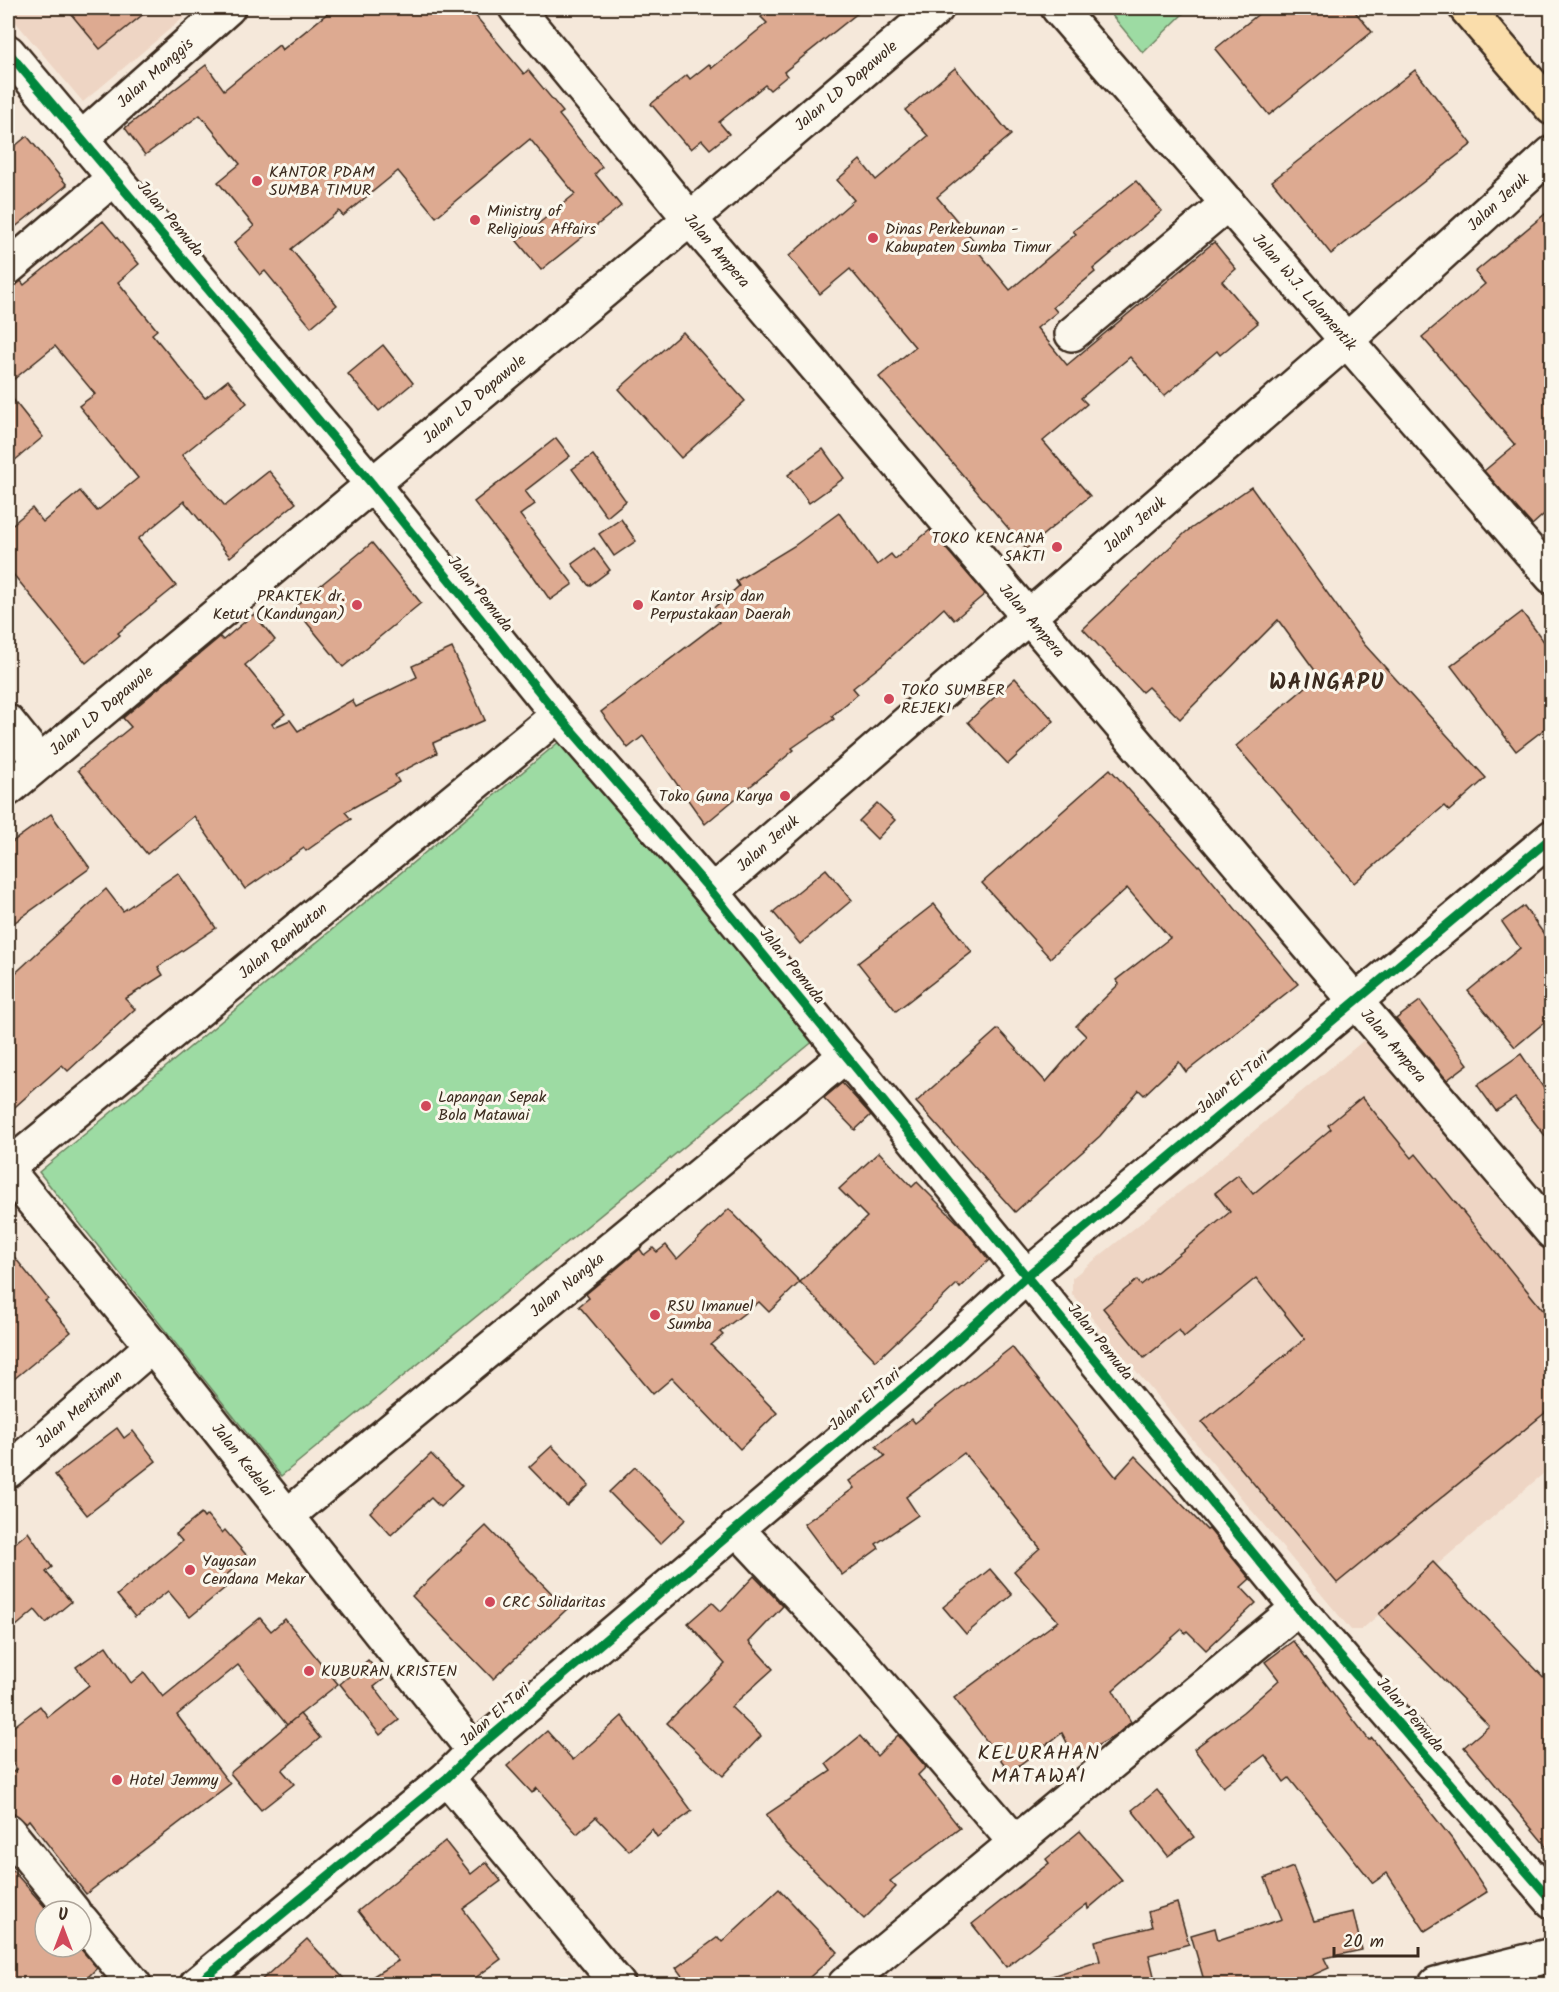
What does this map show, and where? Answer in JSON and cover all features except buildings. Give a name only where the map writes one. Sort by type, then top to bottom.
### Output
[{"type":"highway","points":[[1466,8],[1551,108]]},
{"type":"street","name":"Jalan Manggis","points":[[82,138],[228,8]]},
{"type":"street","name":"Jalan Ampera","points":[[516,8],[690,219],[1551,1232]]},
{"type":"street","name":"Jalan LD Dapawole","points":[[8,789],[690,219],[937,8]]},
{"type":"street","name":"Jalan W.J. Lalamentik","points":[[1058,8],[1551,577]]},
{"type":"street","name":"Jalan Pemuda","points":[[8,52],[373,485],[558,715],[712,892],[1298,1608],[1551,1901]]},
{"type":"street","name":"Jalan Jeruk","points":[[712,892],[1346,341],[1551,153]]},
{"type":"street","points":[[8,268],[115,177]]},
{"type":"street","points":[[1072,334],[1228,203]]},
{"type":"street","name":"Jalan Rambutan","points":[[8,1169],[558,715]]},
{"type":"street","points":[[8,722],[40,762]]},
{"type":"street","name":"Jalan El Tari","points":[[197,1984],[447,1778],[474,1751],[932,1363],[1027,1276],[1551,837]]},
{"type":"street","name":"Jalan Nangka","points":[[287,1516],[846,1055]]},
{"type":"street","name":"Jalan Kedelai","points":[[8,1169],[474,1751]]},
{"type":"street","name":"Jalan Mentimun","points":[[8,1472],[152,1346]]},
{"type":"street","points":[[736,1528],[853,1653],[1014,1842]]},
{"type":"street","points":[[844,1984],[1298,1608]]},
{"type":"street","points":[[447,1778],[618,1984]]},
{"type":"street","points":[[8,1831],[63,1899]]},
{"type":"street","points":[[93,1934],[134,1984]]},
{"type":"street","points":[[1436,1984],[1551,1955]]},
{"type":"shaded area","points":[[8,8],[195,8],[83,102],[8,13]]},
{"type":"shaded area","points":[[1369,1036],[1551,1249],[1551,1467],[1361,1630],[1351,1630],[1072,1294],[1072,1278]]},
{"type":"green space","points":[[1106,8],[1187,8],[1188,9],[1143,53]]},
{"type":"green space","name":"Lapangan Sepak Bola Matawai","points":[[560,741],[815,1040],[281,1476],[39,1172]]},
{"type":"cycle path","points":[[8,52],[373,485],[558,715],[712,892],[1298,1608],[1552,1901]]},
{"type":"cycle path","points":[[197,1984],[447,1778],[474,1751],[932,1363],[1027,1276],[1552,837]]},
{"type":"place","name":"KANTOR PDAM SUMBA TIMUR","points":[[257,181]]},
{"type":"place","name":"Ministry of Religious Affairs","points":[[475,220]]},
{"type":"place","name":"Dinas Perkebunan - Kabupaten Sumba Timur","points":[[873,238]]},
{"type":"place","name":"TOKO KENCANA SAKTI","points":[[1057,547]]},
{"type":"place","name":"PRAKTEK dr. Ketut (Kandungan)","points":[[357,605]]},
{"type":"place","name":"Kantor Arsip dan Perpustakaan Daerah","points":[[638,605]]},
{"type":"place","name":"TOKO SUMBER REJEKI","points":[[889,699]]},
{"type":"place","name":"Toko Guna Karya","points":[[785,796]]},
{"type":"place","name":"Lapangan Sepak Bola Matawai","points":[[426,1106]]},
{"type":"place","name":"RSU Imanuel Sumba","points":[[655,1315]]},
{"type":"place","name":"Yayasan Cendana Mekar","points":[[190,1570]]},
{"type":"place","name":"CRC Solidaritas","points":[[490,1602]]},
{"type":"place","name":"KUBURAN KRISTEN","points":[[309,1671]]},
{"type":"place","name":"Hotel Jemmy","points":[[117,1780]]},
{"type":"district","name":"WAINGAPU","points":[[1327,683]]},
{"type":"district","name":"KELURAHAN MATAWAI","points":[[1039,1766]]}]
